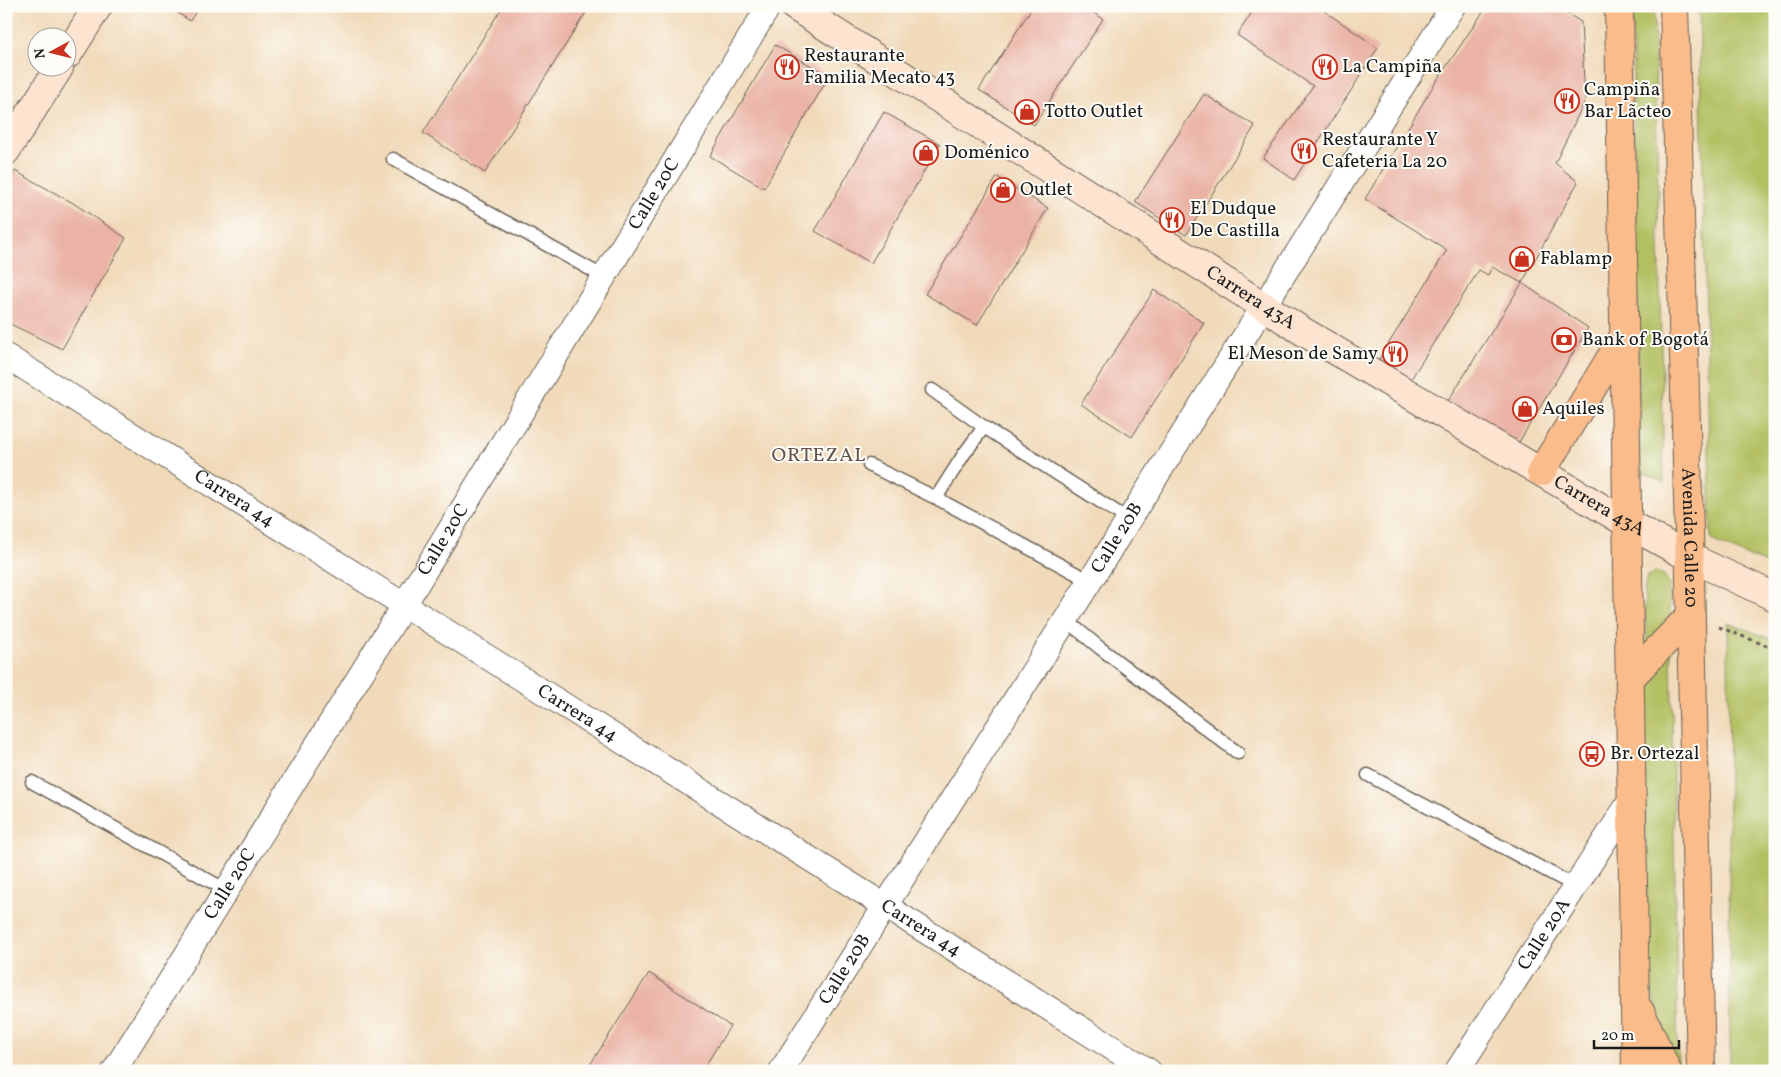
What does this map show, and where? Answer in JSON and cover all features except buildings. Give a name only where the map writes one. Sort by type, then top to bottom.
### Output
[{"type":"highway","points":[[1619,6],[1636,1071]]},
{"type":"highway","name":"Avenida Calle 20","points":[[1674,6],[1689,556],[1700,1071]]},
{"type":"highway","points":[[1541,472],[1624,336]]},
{"type":"highway","points":[[1630,678],[1690,616]]},
{"type":"highway","points":[[1635,1001],[1667,1071]]},
{"type":"street","points":[[78,38],[98,6]]},
{"type":"street","name":"Calle 20C","points":[[114,1071],[404,605],[769,6]]},
{"type":"street","name":"Carrera 43A","points":[[794,6],[1304,332],[1628,523],[1689,556],[1775,597]]},
{"type":"street","name":"Calle 20B","points":[[781,1071],[1453,6]]},
{"type":"street","points":[[6,151],[53,78]]},
{"type":"street","name":"Carrera 44","points":[[6,356],[1149,1071]]},
{"type":"street","name":"Calle 20A","points":[[1457,1071],[1632,798]]},
{"type":"lane","points":[[392,159],[604,277]]},
{"type":"lane","points":[[932,390],[984,428],[1129,520]]},
{"type":"lane","points":[[936,498],[964,454],[984,428]]},
{"type":"lane","points":[[869,465],[936,498],[1090,581]]},
{"type":"lane","points":[[1066,620],[1238,753]]},
{"type":"lane","points":[[1368,775],[1575,886]]},
{"type":"lane","points":[[32,782],[226,890]]},
{"type":"path","points":[[1690,616],[1775,648]]},
{"type":"green space","points":[[1632,6],[1654,6],[1664,482],[1640,471]]},
{"type":"green space","points":[[1699,6],[1775,6],[1775,568],[1711,540]]},
{"type":"green space","points":[[1656,572],[1664,575],[1669,584],[1671,618],[1647,647],[1644,590],[1647,576]]},
{"type":"green space","points":[[1728,623],[1775,640],[1775,1071],[1730,1071]]},
{"type":"green space","points":[[1671,648],[1678,1069],[1648,982],[1643,674]]},
{"type":"place","name":"Restaurante Familia Mecato 43","points":[[787,67]]},
{"type":"place","name":"La Campiña","points":[[1325,67]]},
{"type":"place","name":"Campiña Bar Lãcteo","points":[[1567,101]]},
{"type":"place","name":"Totto Outlet","points":[[1027,112]]},
{"type":"place","name":"Restaurante Y Cafeteria La 20","points":[[1304,151]]},
{"type":"place","name":"Doménico","points":[[926,153]]},
{"type":"place","name":"Outlet","points":[[1003,190]]},
{"type":"place","name":"El Dudque De Castilla","points":[[1172,220]]},
{"type":"place","name":"Fablamp","points":[[1522,259]]},
{"type":"place","name":"Bank of Bogotá","points":[[1564,340]]},
{"type":"place","name":"El Meson de Samy","points":[[1395,354]]},
{"type":"place","name":"Aquiles","points":[[1525,409]]},
{"type":"place","name":"Br. Ortezal","points":[[1592,754]]},
{"type":"district","name":"ORTEZAL","points":[[819,456]]}]
